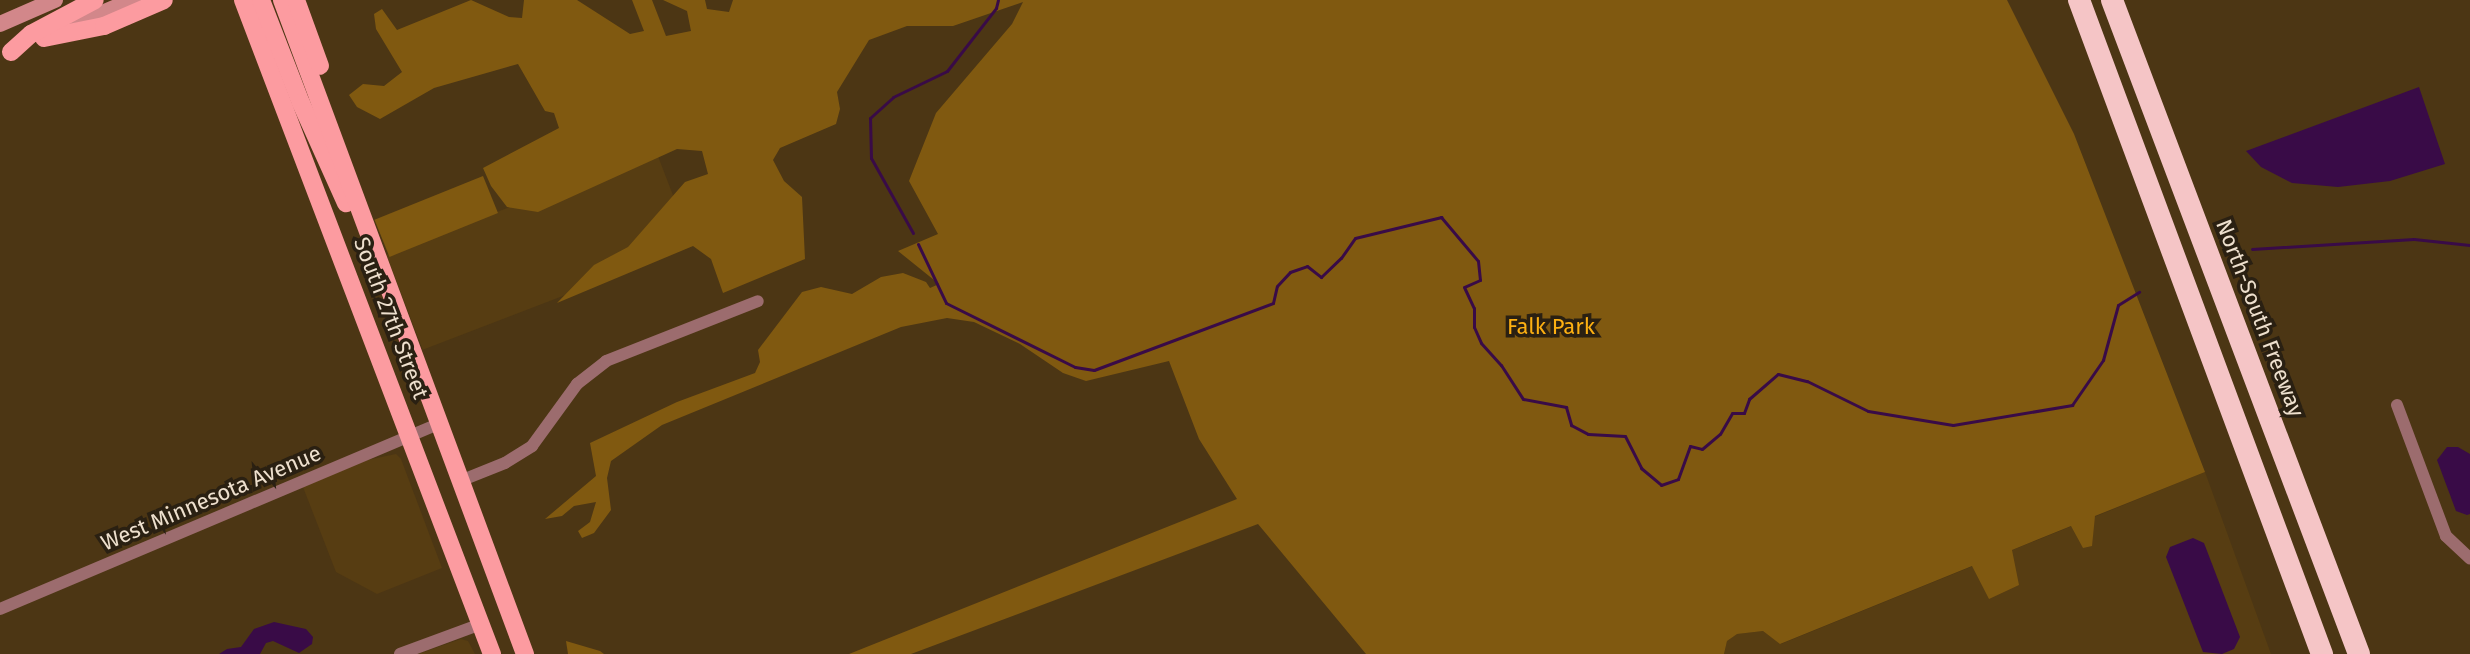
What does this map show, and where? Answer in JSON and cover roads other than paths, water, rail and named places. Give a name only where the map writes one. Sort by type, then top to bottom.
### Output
[{"type":"highway","points":[[2066,0],[2137,155]]},
{"type":"highway","points":[[2079,0],[2322,654]]},
{"type":"highway","name":"North-South Freeway","points":[[2112,0],[2359,654]]},
{"type":"highway","points":[[2120,0],[2151,105]]},
{"type":"main road","points":[[0,24],[55,0]]},
{"type":"main road","points":[[6,54],[31,34],[95,0]]},
{"type":"main road","points":[[6,54],[133,0]]},
{"type":"main road","points":[[44,38],[104,26],[164,0]]},
{"type":"main road","name":"South 27th Street","points":[[282,0],[525,654]]},
{"type":"main road","points":[[296,0],[329,89],[347,173]]},
{"type":"main road","points":[[247,3],[306,116],[354,221],[375,254]]},
{"type":"main road","name":"South 27th Street","points":[[247,3],[492,654]]},
{"type":"street","points":[[460,481],[505,463],[532,446],[577,384],[606,361],[758,301]]},
{"type":"street","points":[[2397,405],[2446,536],[2470,558]]},
{"type":"street","name":"West Minnesota Avenue","points":[[0,609],[438,424]]},
{"type":"street","points":[[400,654],[481,624]]},
{"type":"waterway","points":[[913,233],[871,158],[870,118],[893,97],[947,71],[996,8],[998,0]]},
{"type":"waterway","points":[[918,244],[946,303],[1075,367],[1094,370],[1273,303],[1277,286],[1290,272],[1307,266],[1321,277],[1341,258],[1355,238],[1441,217],[1478,261],[1480,280],[1464,287],[1474,308],[1474,327],[1481,343],[1501,365],[1523,399],[1566,407],[1571,425],[1588,434],[1625,436],[1641,468],[1661,485],[1678,479],[1690,446],[1702,449],[1720,434],[1732,413],[1744,413],[1749,399],[1778,374],[1807,381],[1868,411],[1953,425],[2072,405],[2103,360],[2118,305],[2139,292]]},
{"type":"waterway","points":[[2252,249],[2414,239],[2470,245]]},
{"type":"park label","name":"Falk Park","points":[[1551,327]]}]
